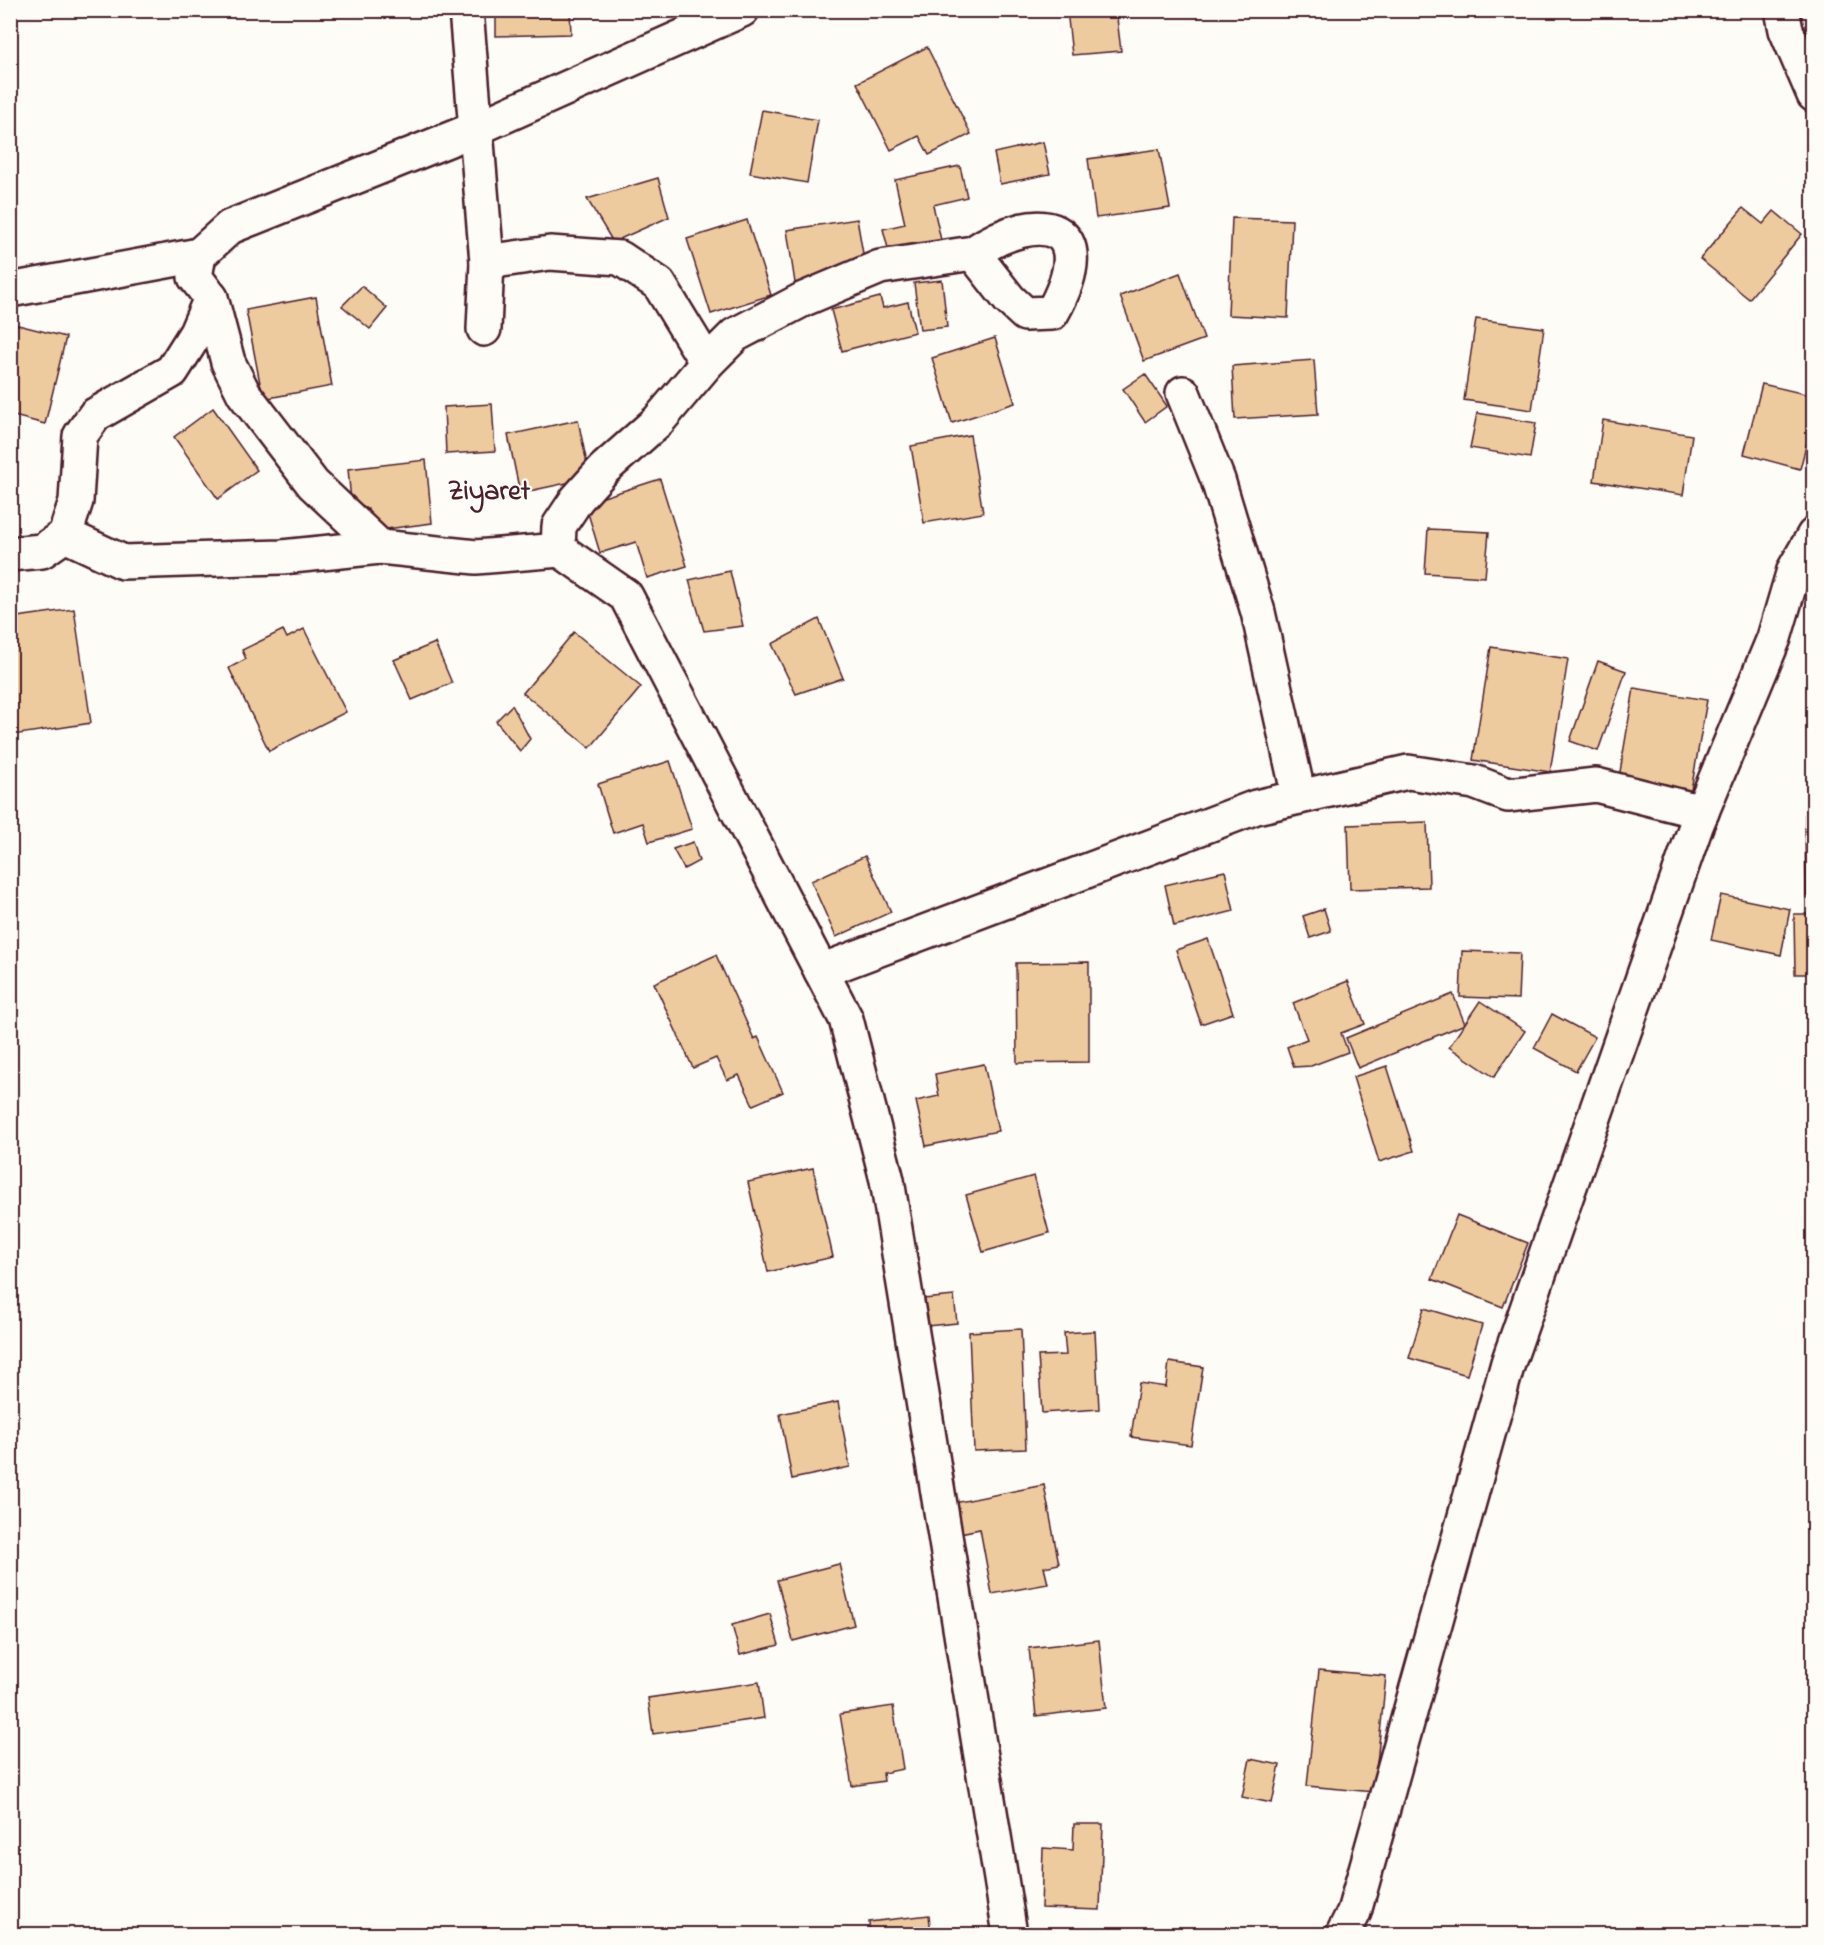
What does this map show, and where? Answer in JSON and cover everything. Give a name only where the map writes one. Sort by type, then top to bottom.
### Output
[{"type":"street","points":[[466,10],[474,129],[487,262],[484,329]]},
{"type":"street","points":[[10,290],[200,255],[230,227],[474,129],[742,10]]},
{"type":"street","points":[[1782,10],[1786,30],[1814,95]]},
{"type":"street","points":[[487,262],[550,253],[620,258],[659,284],[707,363]]},
{"type":"street","points":[[558,550],[560,526],[577,499],[604,469],[658,421],[707,363],[735,335],[804,299],[880,267],[973,253]]},
{"type":"street","points":[[200,255],[195,277],[211,298],[228,362],[244,394],[313,484],[380,547]]},
{"type":"street","points":[[10,554],[42,551],[65,535],[76,501],[81,436],[95,415],[172,371],[196,333],[211,298]]},
{"type":"street","points":[[1183,393],[1218,480],[1258,612],[1299,797]]},
{"type":"street","points":[[1343,1935],[1357,1901],[1508,1362],[1702,812],[1773,638],[1794,570],[1814,534]]},
{"type":"street","points":[[65,535],[123,562],[282,557],[380,547],[476,557],[558,550],[626,596],[846,1019],[887,1180],[1010,1935]]},
{"type":"street","points":[[821,971],[1256,807],[1408,772],[1474,782],[1508,795],[1596,785],[1702,812]]},
{"type":"building","points":[[496,10],[570,10],[571,34],[496,36]]},
{"type":"building","points":[[1067,10],[1116,10],[1121,51],[1072,55]]},
{"type":"building","points":[[927,47],[971,134],[929,155],[919,136],[891,150],[857,83]]},
{"type":"building","points":[[762,110],[818,120],[807,183],[750,173]]},
{"type":"building","points":[[1043,142],[1050,174],[1000,184],[994,153]]},
{"type":"building","points":[[1159,149],[1170,208],[1096,218],[1088,159]]},
{"type":"building","points":[[960,166],[967,197],[933,205],[941,240],[889,252],[883,229],[905,224],[895,180]]},
{"type":"building","points":[[658,178],[669,217],[613,242],[587,199]]},
{"type":"building","points":[[1743,208],[1763,224],[1774,211],[1802,234],[1749,299],[1700,259]]},
{"type":"building","points":[[1232,218],[1292,220],[1288,318],[1228,315]]},
{"type":"building","points":[[857,219],[866,271],[795,283],[787,230]]},
{"type":"building","points":[[747,220],[771,295],[711,314],[687,239]]},
{"type":"building","points":[[1180,273],[1204,339],[1144,361],[1120,296]]},
{"type":"building","points":[[942,280],[947,327],[920,330],[914,283]]},
{"type":"building","points":[[362,286],[387,308],[370,329],[342,306]]},
{"type":"building","points":[[316,297],[332,386],[263,399],[246,310]]},
{"type":"building","points":[[880,297],[883,308],[908,302],[915,332],[842,351],[831,310]]},
{"type":"building","points":[[1476,319],[1544,328],[1532,410],[1464,400]]},
{"type":"building","points":[[10,323],[66,337],[45,424],[10,415]]},
{"type":"building","points":[[995,338],[1015,403],[952,423],[932,358]]},
{"type":"building","points":[[1314,360],[1318,414],[1235,419],[1232,366]]},
{"type":"building","points":[[1145,374],[1167,406],[1145,422],[1123,389]]},
{"type":"building","points":[[1762,384],[1814,396],[1814,415],[1800,469],[1744,454]]},
{"type":"building","points":[[492,404],[495,451],[446,454],[444,407]]},
{"type":"building","points":[[213,408],[257,470],[218,499],[174,437]]},
{"type":"building","points":[[1477,413],[1536,423],[1530,458],[1470,448]]},
{"type":"building","points":[[578,420],[590,478],[520,493],[508,435]]},
{"type":"building","points":[[1603,420],[1692,435],[1683,495],[1594,481]]},
{"type":"building","points":[[10,435],[16,436],[10,509]]},
{"type":"building","points":[[970,435],[983,513],[924,523],[911,446]]},
{"type":"building","points":[[426,460],[432,523],[371,531],[368,509],[352,511],[348,469]]},
{"type":"building","points":[[660,479],[687,566],[647,578],[636,542],[600,553],[585,503]]},
{"type":"building","points":[[1428,529],[1489,532],[1485,577],[1425,573]]},
{"type":"building","points":[[730,571],[743,626],[704,631],[689,580]]},
{"type":"building","points":[[74,609],[91,723],[13,735],[10,618]]},
{"type":"building","points":[[819,619],[843,678],[796,694],[772,644]]},
{"type":"building","points":[[304,629],[346,712],[269,751],[229,668],[246,659],[242,650],[283,630],[287,638]]},
{"type":"building","points":[[574,632],[641,687],[590,748],[523,693]]},
{"type":"building","points":[[435,643],[452,683],[412,700],[394,660]]},
{"type":"building","points":[[1491,647],[1568,659],[1550,772],[1473,760]]},
{"type":"building","points":[[1598,661],[1626,671],[1598,751],[1570,741]]},
{"type":"building","points":[[1634,688],[1707,700],[1690,796],[1618,784]]},
{"type":"building","points":[[1814,691],[1814,730],[1807,729]]},
{"type":"building","points":[[512,705],[530,739],[520,751],[496,721]]},
{"type":"building","points":[[670,761],[692,829],[649,842],[643,823],[613,833],[598,784]]},
{"type":"building","points":[[1805,815],[1814,815],[1814,898],[1806,898]]},
{"type":"building","points":[[1427,822],[1429,887],[1350,889],[1348,825]]},
{"type":"building","points":[[693,842],[699,861],[684,869],[673,849]]},
{"type":"building","points":[[865,856],[891,912],[836,937],[811,881]]},
{"type":"building","points":[[1225,871],[1234,911],[1174,926],[1165,885]]},
{"type":"building","points":[[1721,895],[1790,909],[1781,955],[1711,940]]},
{"type":"building","points":[[1324,909],[1331,931],[1310,938],[1303,916]]},
{"type":"building","points":[[1794,914],[1814,914],[1814,974],[1795,974]]},
{"type":"building","points":[[1208,939],[1233,1013],[1201,1024],[1176,950]]},
{"type":"building","points":[[1462,951],[1520,953],[1518,999],[1460,997]]},
{"type":"building","points":[[716,955],[754,1039],[758,1037],[783,1092],[753,1105],[739,1075],[727,1080],[716,1058],[693,1068],[654,983]]},
{"type":"building","points":[[1089,962],[1089,1062],[1017,1063],[1016,963]]},
{"type":"building","points":[[1348,981],[1365,1024],[1341,1033],[1348,1052],[1311,1066],[1294,1067],[1287,1047],[1307,1039],[1293,1003]]},
{"type":"building","points":[[1453,994],[1465,1024],[1358,1068],[1346,1038]]},
{"type":"building","points":[[1480,1001],[1525,1031],[1494,1077],[1449,1047]]},
{"type":"building","points":[[1552,1014],[1595,1037],[1576,1071],[1534,1048]]},
{"type":"building","points":[[984,1064],[998,1131],[926,1146],[916,1101],[939,1096],[935,1074]]},
{"type":"building","points":[[1387,1066],[1414,1151],[1379,1162],[1353,1077]]},
{"type":"building","points":[[813,1168],[833,1257],[768,1272],[748,1182]]},
{"type":"building","points":[[1034,1176],[1049,1233],[983,1252],[966,1195]]},
{"type":"building","points":[[1457,1215],[1528,1243],[1503,1307],[1432,1279]]},
{"type":"building","points":[[954,1296],[957,1323],[916,1327],[913,1300]]},
{"type":"building","points":[[1424,1308],[1482,1325],[1467,1375],[1409,1358]]},
{"type":"building","points":[[1021,1329],[1026,1449],[974,1451],[969,1332]]},
{"type":"building","points":[[1095,1331],[1099,1409],[1042,1413],[1038,1356],[1066,1355],[1064,1333]]},
{"type":"building","points":[[1169,1362],[1203,1367],[1191,1445],[1131,1437],[1139,1383],[1166,1387]]},
{"type":"building","points":[[838,1402],[850,1467],[792,1479],[780,1414]]},
{"type":"building","points":[[1044,1485],[1059,1564],[1044,1567],[1048,1584],[992,1594],[980,1529],[960,1533],[954,1503]]},
{"type":"building","points":[[839,1564],[854,1625],[793,1641],[777,1580]]},
{"type":"building","points":[[770,1614],[779,1645],[740,1655],[732,1625]]},
{"type":"building","points":[[1099,1640],[1106,1708],[1036,1716],[1029,1648]]},
{"type":"building","points":[[1319,1670],[1386,1676],[1374,1792],[1307,1786]]},
{"type":"building","points":[[759,1682],[764,1718],[653,1734],[648,1698]]},
{"type":"building","points":[[893,1706],[903,1769],[883,1773],[884,1781],[852,1786],[840,1714]]},
{"type":"building","points":[[1250,1759],[1280,1765],[1272,1803],[1242,1797]]},
{"type":"building","points":[[1074,1824],[1103,1824],[1100,1910],[1041,1908],[1043,1848],[1073,1850]]},
{"type":"building","points":[[929,1915],[931,1934],[870,1934],[869,1922]]},
{"type":"district","name":"Ziyaret","points":[[489,489]]}]
